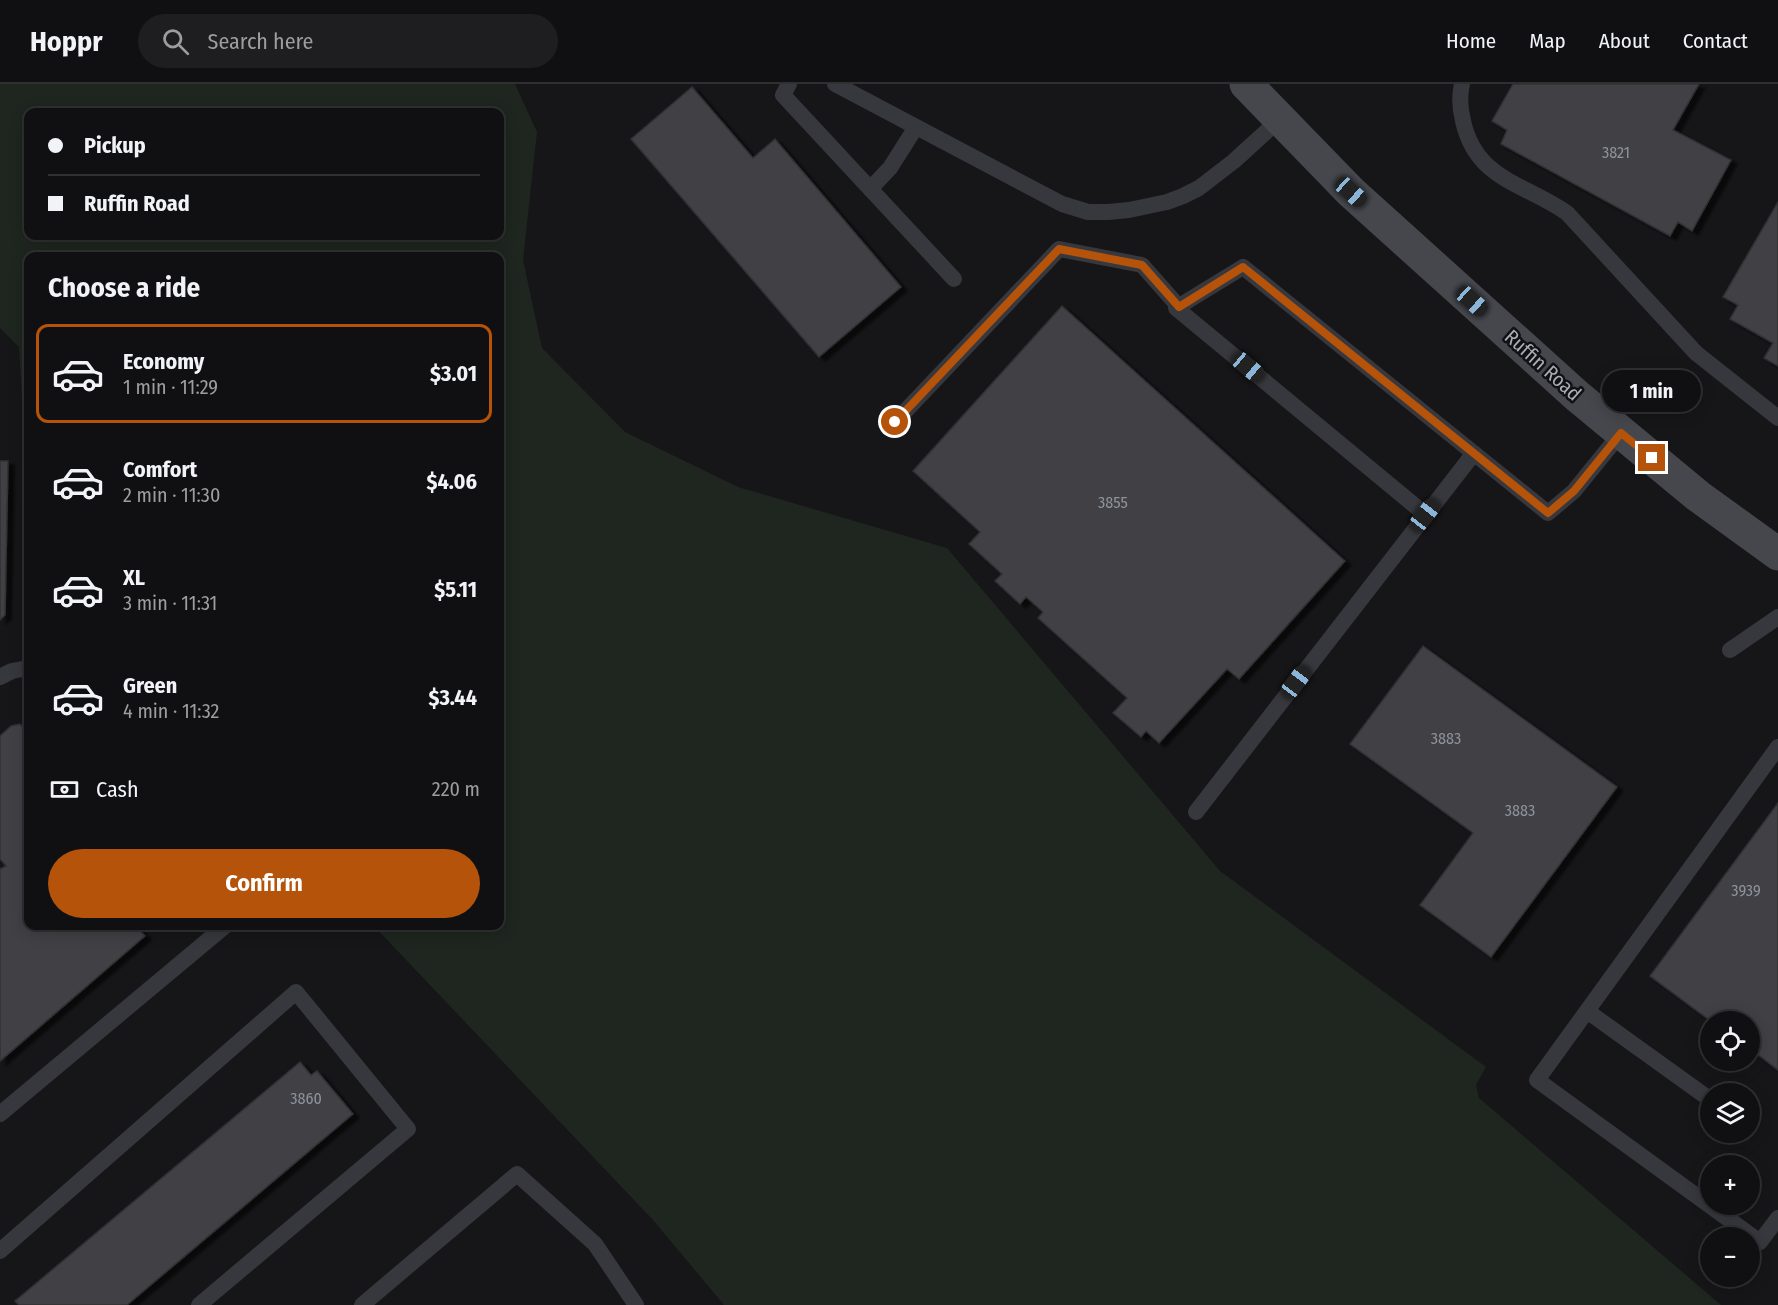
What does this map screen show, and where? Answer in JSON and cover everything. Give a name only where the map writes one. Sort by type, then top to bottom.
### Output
[{"type":"main road","name":"Ruffin Road","points":[[1246,84],[1351,192],[1575,395],[1698,496],[1778,554]]},
{"type":"lane","points":[[789,84],[783,95],[954,279]]},
{"type":"lane","points":[[835,84],[1062,204],[1088,212],[1129,210],[1167,202],[1199,188],[1234,161],[1280,119]]},
{"type":"lane","points":[[1462,84],[1460,107],[1465,131],[1481,161],[1491,170],[1550,201],[1567,213],[1696,353],[1778,418]]},
{"type":"lane","points":[[870,189],[890,168],[916,127]]},
{"type":"lane","points":[[895,422],[1059,249],[1142,265],[1179,307]]},
{"type":"lane","points":[[1425,515],[1176,308],[1243,267],[1548,513],[1574,491],[1621,433]]},
{"type":"lane","points":[[1196,812],[1474,453]]},
{"type":"lane","points":[[1730,650],[1778,617]]},
{"type":"lane","points":[[0,677],[24,669]]},
{"type":"lane","points":[[1778,747],[1537,1080],[1760,1242],[1778,1218]]},
{"type":"lane","points":[[0,1114],[220,930]]},
{"type":"lane","points":[[0,1251],[296,992],[408,1129],[199,1305]]},
{"type":"lane","points":[[1587,1011],[1700,1092]]},
{"type":"lane","points":[[362,1305],[517,1174],[596,1244],[636,1305]]},
{"type":"shaded area","points":[[0,84],[515,84],[537,132],[523,260],[542,348],[625,432],[738,487],[947,548],[1220,871],[1486,1067],[1476,1085],[1479,1098],[1721,1305],[724,1305],[653,1220],[378,930],[504,930],[504,252],[24,252],[24,435],[19,347],[0,328]]},
{"type":"building","points":[[1513,84],[1699,84],[1673,130],[1731,160],[1692,231],[1678,222],[1670,236],[1501,144],[1507,130],[1492,121]]},
{"type":"building","points":[[692,87],[753,158],[775,139],[901,287],[819,357],[631,139]]},
{"type":"building","points":[[1778,202],[1778,366],[1764,358],[1773,343],[1730,319],[1738,305],[1723,297]]},
{"type":"building","points":[[1062,306],[1345,561],[1239,679],[1227,669],[1159,743],[1146,731],[1141,737],[1113,713],[1127,698],[1038,618],[1043,612],[1026,597],[1020,604],[995,581],[1002,574],[969,544],[980,532],[913,471]]},
{"type":"building","points":[[0,461],[8,461],[5,615],[0,620]]},
{"type":"building","points":[[1423,646],[1617,787],[1491,957],[1420,905],[1473,833],[1350,744]]},
{"type":"building","points":[[20,724],[24,729],[24,930],[140,930],[145,936],[0,1061],[0,869],[6,866],[0,859],[0,736],[11,726]]},
{"type":"building","points":[[1778,803],[1778,1070],[1760,1056],[1760,1011],[1700,1011],[1700,1013],[1650,976]]},
{"type":"building","points":[[300,1062],[311,1075],[317,1071],[353,1114],[127,1305],[19,1305],[15,1301]]},
{"type":"route","points":[[895,422],[1059,249],[1142,265],[1179,307],[1243,267],[1548,513],[1574,491],[1621,433],[1652,458]]}]
